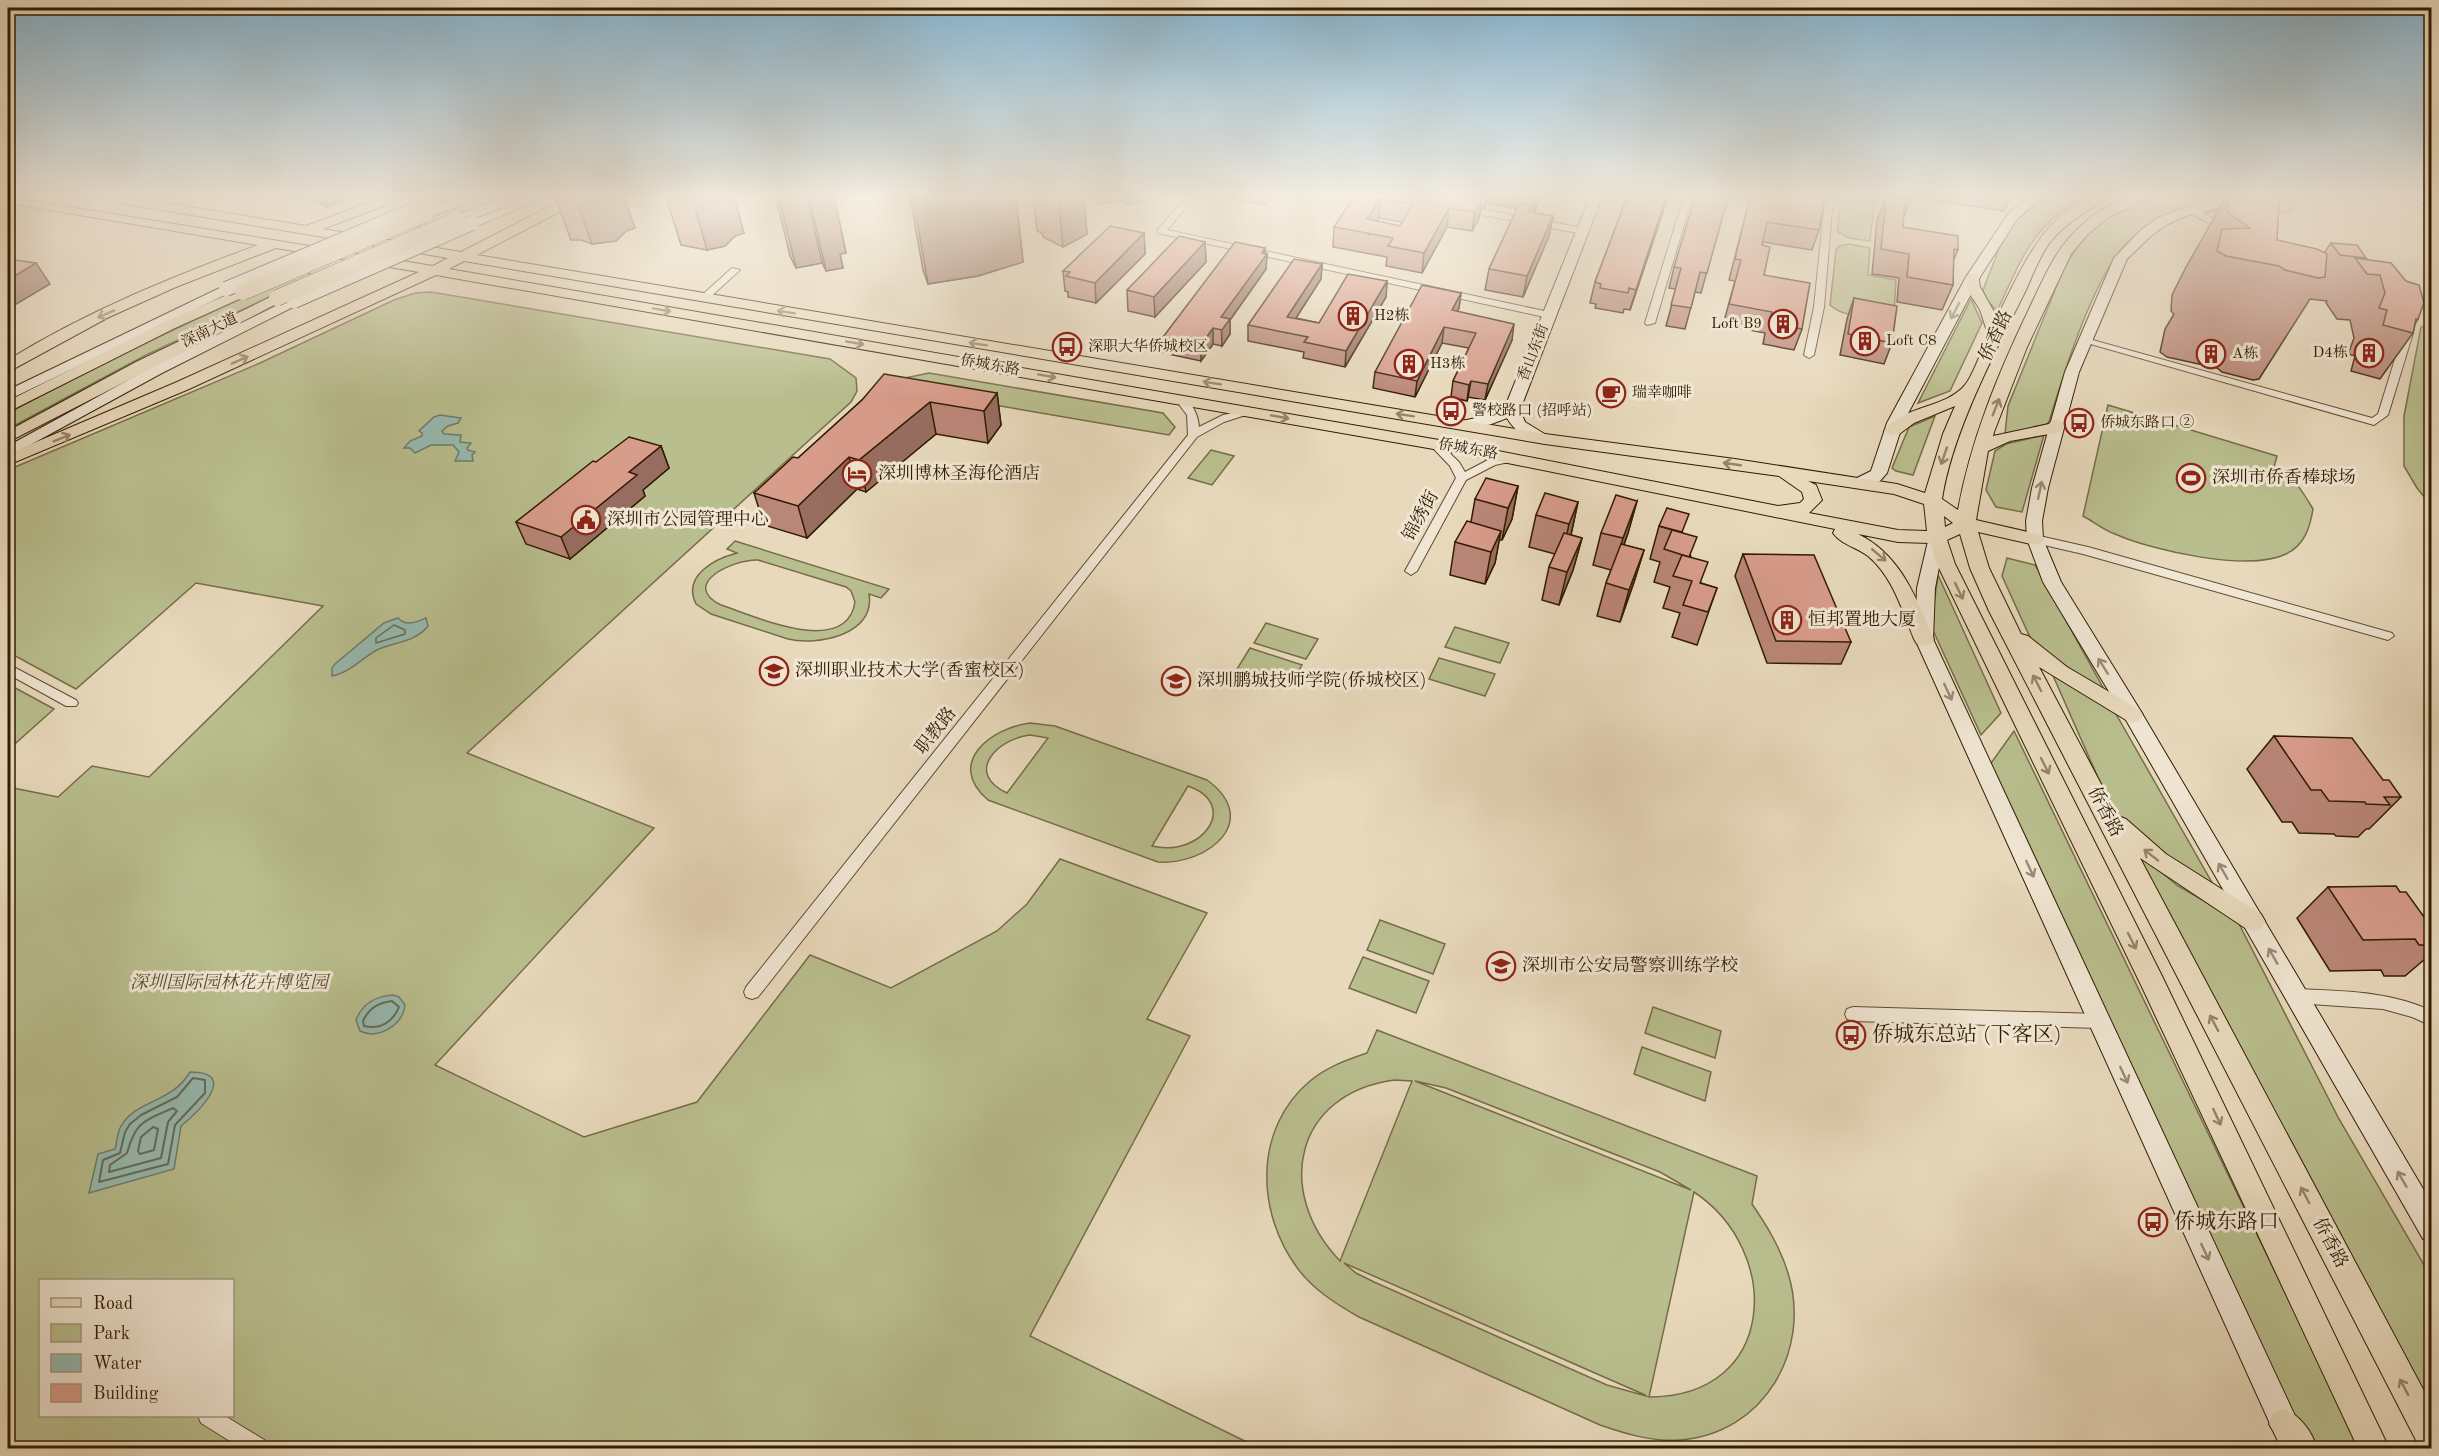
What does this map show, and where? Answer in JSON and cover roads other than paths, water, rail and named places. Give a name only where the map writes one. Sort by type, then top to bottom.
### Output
[{"type":"main road","points":[[160,290],[201,265]]},
{"type":"main road","points":[[8,367],[82,325],[221,265]]},
{"type":"main road","points":[[8,396],[226,289],[287,265]]},
{"type":"main road","name":"深南大道","points":[[8,407],[170,325],[303,265]]},
{"type":"main road","name":"深南大道","points":[[8,437],[142,365],[277,298],[353,265]]},
{"type":"main road","points":[[8,452],[147,375],[294,301],[376,265]]},
{"type":"main road","name":"侨城东路","points":[[406,265],[1514,458],[1898,536],[1937,537],[1967,524]]},
{"type":"main road","points":[[8,460],[138,406],[447,265]]},
{"type":"main road","name":"侨城东路","points":[[504,265],[1545,439],[1859,483],[1917,494],[1934,501],[1967,524],[2035,539]]},
{"type":"main road","points":[[516,265],[522,268]]},
{"type":"main road","name":"香山东街","points":[[1512,410],[1569,265]]},
{"type":"main road","points":[[1859,483],[1874,478],[1879,473],[1895,423],[1981,265]]},
{"type":"main road","name":"侨香路","points":[[2031,265],[1996,334],[1939,470],[1934,501],[1937,537],[1946,564],[2153,983],[2374,1449]]},
{"type":"main road","name":"侨香路","points":[[2057,265],[1980,449],[1967,507],[1967,524],[1981,567],[2012,632],[2432,1439]]},
{"type":"main road","points":[[2118,265],[2073,369],[2040,488],[2034,521],[2035,539],[2052,582],[2133,715],[2432,1230]]},
{"type":"main road","points":[[384,295],[423,283],[475,277]]},
{"type":"main road","points":[[1973,277],[1973,287],[1988,310],[1996,334]]},
{"type":"main road","points":[[1893,431],[1908,419],[1951,402],[1972,388]]},
{"type":"main road","points":[[1462,425],[1485,421],[1512,410],[1513,417],[1519,425],[1545,439]]},
{"type":"main road","points":[[1980,449],[1992,441],[2045,431],[2055,428],[2058,424]]},
{"type":"main road","points":[[1747,507],[1789,511],[1810,505],[1813,495],[1810,489],[1797,479],[1772,470]]},
{"type":"main road","points":[[1808,519],[1850,536],[1883,557],[1893,570],[2290,1436],[2302,1449]]},
{"type":"main road","points":[[1924,639],[1926,588],[1937,537]]},
{"type":"main road","points":[[2012,632],[2041,658],[2133,715]]},
{"type":"main road","points":[[2103,809],[2132,840],[2158,860],[2253,921]]},
{"type":"street","points":[[1318,265],[1549,315]]},
{"type":"street","points":[[1650,323],[1667,265]]},
{"type":"street","points":[[1809,355],[1819,307],[1823,265]]},
{"type":"street","points":[[704,298],[735,270]]},
{"type":"street","points":[[2085,341],[2374,422],[2384,415],[2408,333],[2398,318]]},
{"type":"street","points":[[1180,399],[1191,409],[1194,420],[1193,435]]},
{"type":"street","name":"职教路","points":[[752,992],[1193,435],[1211,422],[1225,416],[1250,412]]},
{"type":"street","points":[[1434,444],[1455,464],[1462,478],[1492,462],[1514,458]]},
{"type":"street","name":"锦绣街","points":[[1411,571],[1462,478]]},
{"type":"street","points":[[2035,539],[2084,550],[2388,636]]},
{"type":"street","points":[[8,669],[70,703]]},
{"type":"street","points":[[2296,996],[2381,1001],[2413,1009],[2432,1019]]},
{"type":"street","points":[[1853,1014],[2099,1021]]},
{"type":"street","points":[[210,1417],[259,1449]]},
{"type":"water","points":[[440,415],[461,418],[458,423],[442,431],[444,434],[461,435],[460,442],[471,443],[467,448],[475,452],[472,455],[473,461],[455,461],[459,452],[453,445],[431,445],[415,453],[410,448],[404,448],[410,441],[422,436],[419,431],[434,417]]},
{"type":"water","points":[[398,618],[408,623],[426,618],[428,626],[417,635],[377,650],[350,669],[332,676],[332,668],[335,664],[384,623]]},
{"type":"water","points":[[393,995],[399,997],[405,1005],[400,1019],[382,1032],[374,1034],[360,1031],[356,1020],[362,1009],[375,999]]},
{"type":"water","points":[[190,1072],[205,1074],[212,1078],[214,1085],[205,1103],[181,1126],[174,1169],[89,1193],[98,1154],[115,1149],[121,1126],[128,1117],[173,1090]]},
{"type":"place","name":"H2栋","points":[[1353,316]]},
{"type":"place","name":"Loft B9","points":[[1783,324]]},
{"type":"place","name":"Loft C8","points":[[1865,341]]},
{"type":"place","name":"深职大华侨城校区","points":[[1067,347]]},
{"type":"place","name":"D4栋","points":[[2369,353]]},
{"type":"place","name":"A栋","points":[[2211,354]]},
{"type":"place","name":"H3栋","points":[[1409,364]]},
{"type":"place","name":"瑞幸咖啡","points":[[1611,393]]},
{"type":"place","name":"警校路口 (招呼站)","points":[[1451,411]]},
{"type":"place","name":"侨城东路口 ②","points":[[2079,423]]},
{"type":"place","name":"深圳博林圣海伦酒店","points":[[857,474]]},
{"type":"place","name":"深圳市侨香棒球场","points":[[2191,478]]},
{"type":"place","name":"深圳市公园管理中心","points":[[586,520]]},
{"type":"place","name":"恒邦置地大厦","points":[[1787,620]]},
{"type":"place","name":"深圳职业技术大学(香蜜校区)","points":[[774,671]]},
{"type":"place","name":"深圳鹏城技师学院(侨城校区)","points":[[1176,681]]},
{"type":"place","name":"深圳市公安局警察训练学校","points":[[1501,966]]},
{"type":"place","name":"侨城东总站 (下客区)","points":[[1851,1035]]},
{"type":"place","name":"侨城东路口","points":[[2153,1222]]},
{"type":"park label","name":"深圳国际园林花卉博览园","points":[[229,983]]}]
